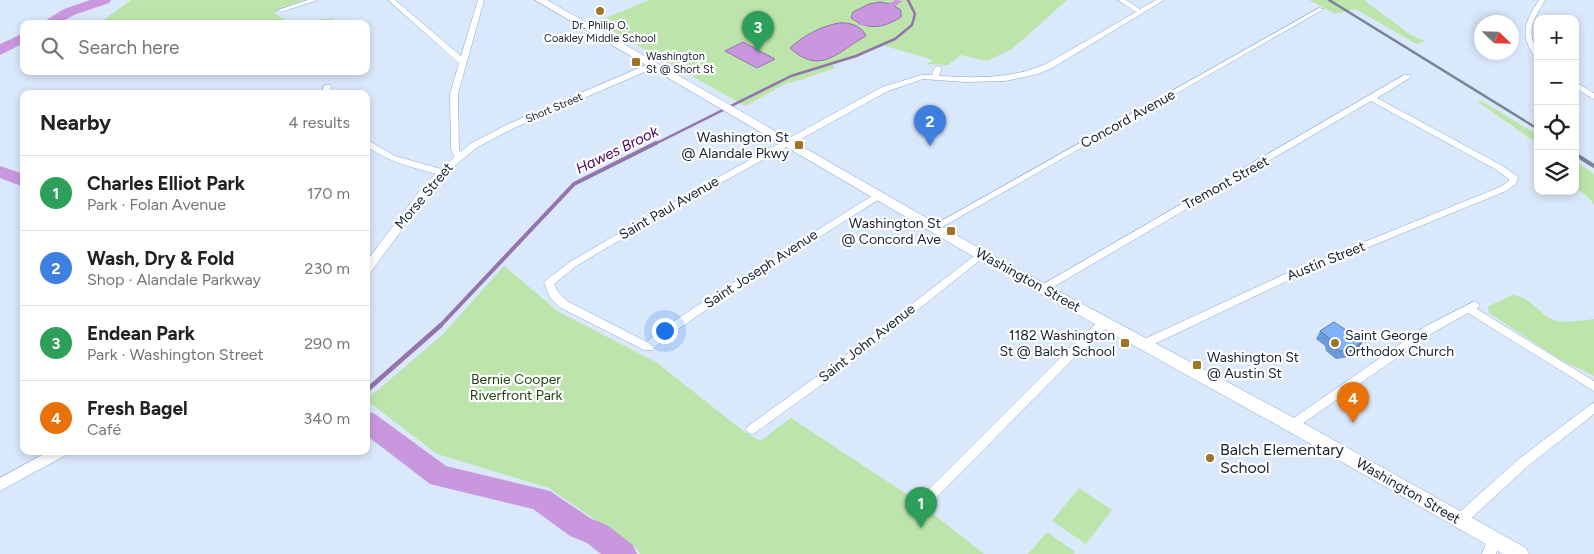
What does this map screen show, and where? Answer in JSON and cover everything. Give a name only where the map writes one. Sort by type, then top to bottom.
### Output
[{"type":"main road","name":"Washington Street","points":[[540,0],[981,255],[1292,425],[1520,554]]},
{"type":"street","points":[[281,10],[314,0]]},
{"type":"street","points":[[391,0],[462,61]]},
{"type":"street","name":"Morse Street","points":[[370,265],[428,188],[458,157],[455,148],[456,127],[453,103],[462,61],[481,0]]},
{"type":"street","points":[[1121,0],[1140,12]]},
{"type":"street","name":"Saint Paul Avenue","points":[[648,347],[564,304],[554,294],[549,283],[555,276],[624,234],[785,142],[885,88],[911,79],[935,77],[990,80],[1005,79],[1035,72],[1161,0]]},
{"type":"street","points":[[1534,50],[1529,40],[1528,24],[1542,0]]},
{"type":"street","name":"Concord Avenue","points":[[934,228],[1321,9]]},
{"type":"street","name":"Short Street","points":[[458,157],[496,133],[653,65]]},
{"type":"street","points":[[935,77],[938,68]]},
{"type":"street","name":"Tremont Street","points":[[1044,288],[1407,77]]},
{"type":"street","points":[[1579,87],[1594,96]]},
{"type":"street","name":"Austin Street","points":[[1144,344],[1289,276],[1504,189],[1514,178],[1498,167],[1371,98]]},
{"type":"street","points":[[370,145],[376,150],[394,158],[442,172]]},
{"type":"street","name":"Saint Joseph Avenue","points":[[648,347],[727,291],[878,196]]},
{"type":"street","name":"Saint John Avenue","points":[[752,430],[838,367],[981,255]]},
{"type":"street","points":[[1292,425],[1430,329],[1471,306],[1594,387]]},
{"type":"street","points":[[926,500],[1104,323]]},
{"type":"street","points":[[1460,520],[1524,462],[1594,408]]},
{"type":"street","points":[[0,485],[54,455]]},
{"type":"street","points":[[1489,554],[1494,540]]},
{"type":"green space","points":[[131,0],[304,0],[280,8],[275,13],[281,18],[288,20],[104,20]]},
{"type":"green space","points":[[649,0],[1067,0],[1012,49],[987,61],[961,55],[948,65],[927,64],[933,60],[882,45],[853,59],[831,63],[836,68],[791,83],[789,82],[745,106],[596,22]]},
{"type":"green space","points":[[1309,0],[1364,0],[1411,35],[1426,41],[1417,44],[1355,9],[1335,14]]},
{"type":"green space","points":[[333,18],[335,20],[318,20]]},
{"type":"green space","points":[[1480,100],[1534,133],[1534,141],[1478,102]]},
{"type":"green space","points":[[1579,164],[1594,174],[1594,205],[1579,190]]},
{"type":"green space","name":"Bernie Cooper Riverfront Park","points":[[504,266],[559,312],[656,362],[742,430],[760,441],[791,418],[917,501],[984,554],[640,554],[636,548],[549,488],[437,454],[370,403],[370,397],[442,335]]},
{"type":"green space","points":[[1513,295],[1524,298],[1545,315],[1555,320],[1572,322],[1594,319],[1594,376],[1559,359],[1489,313],[1488,306]]},
{"type":"green space","points":[[1079,488],[1112,510],[1086,544],[1052,521]]},
{"type":"green space","points":[[1047,532],[1075,552],[1074,554],[1028,554]]},
{"type":"shaded area","points":[[880,2],[891,4],[901,10],[901,17],[882,26],[864,25],[851,18],[853,12],[869,4]]},
{"type":"shaded area","points":[[838,23],[854,25],[861,29],[866,36],[837,54],[820,61],[801,56],[790,48],[812,32]]},
{"type":"shaded area","points":[[743,42],[775,59],[757,68],[725,51]]},
{"type":"building","points":[[1334,322],[1363,341],[1349,351],[1340,351],[1320,331]]},
{"type":"waterway","points":[[54,20],[69,12],[104,0]]},
{"type":"waterway","name":"Hawes Brook","points":[[653,145],[791,76],[856,56],[895,39],[912,25],[915,14],[908,0]]},
{"type":"waterway","points":[[861,24],[899,1]]},
{"type":"waterway","points":[[0,50],[20,39]]},
{"type":"waterway","name":"Hawes Brook","points":[[441,325],[574,184],[656,143]]},
{"type":"waterway","points":[[0,172],[20,180]]},
{"type":"waterway","name":"Hawes Brook","points":[[370,387],[441,325]]},
{"type":"waterway","points":[[370,424],[439,476],[540,499],[580,527],[597,534],[623,554]]},
{"type":"railway","points":[[1329,0],[1534,127]]},
{"type":"railway","points":[[1579,157],[1594,166]]},
{"type":"place","name":"Dr. Philip O. Coakley Middle School","points":[[600,11]]},
{"type":"place","name":"Endean Park","points":[[758,52]]},
{"type":"place","name":"Washington St @ Short St","points":[[636,62]]},
{"type":"place","name":"Washington St @ Alandale Pkwy","points":[[799,145]]},
{"type":"place","name":"Wash, Dry & Fold","points":[[930,146]]},
{"type":"place","name":"Washington St @ Concord Ave","points":[[951,231]]},
{"type":"place","name":"1182 Washington St @ Balch School","points":[[1125,343]]},
{"type":"place","name":"Saint George Orthodox Church","points":[[1335,343]]},
{"type":"place","name":"Washington St @ Austin St","points":[[1197,365]]},
{"type":"place","name":"Fresh Bagel","points":[[1353,423]]},
{"type":"place","name":"Balch Elementary School","points":[[1210,458]]},
{"type":"place","name":"Charles Elliot Park","points":[[921,528]]}]
